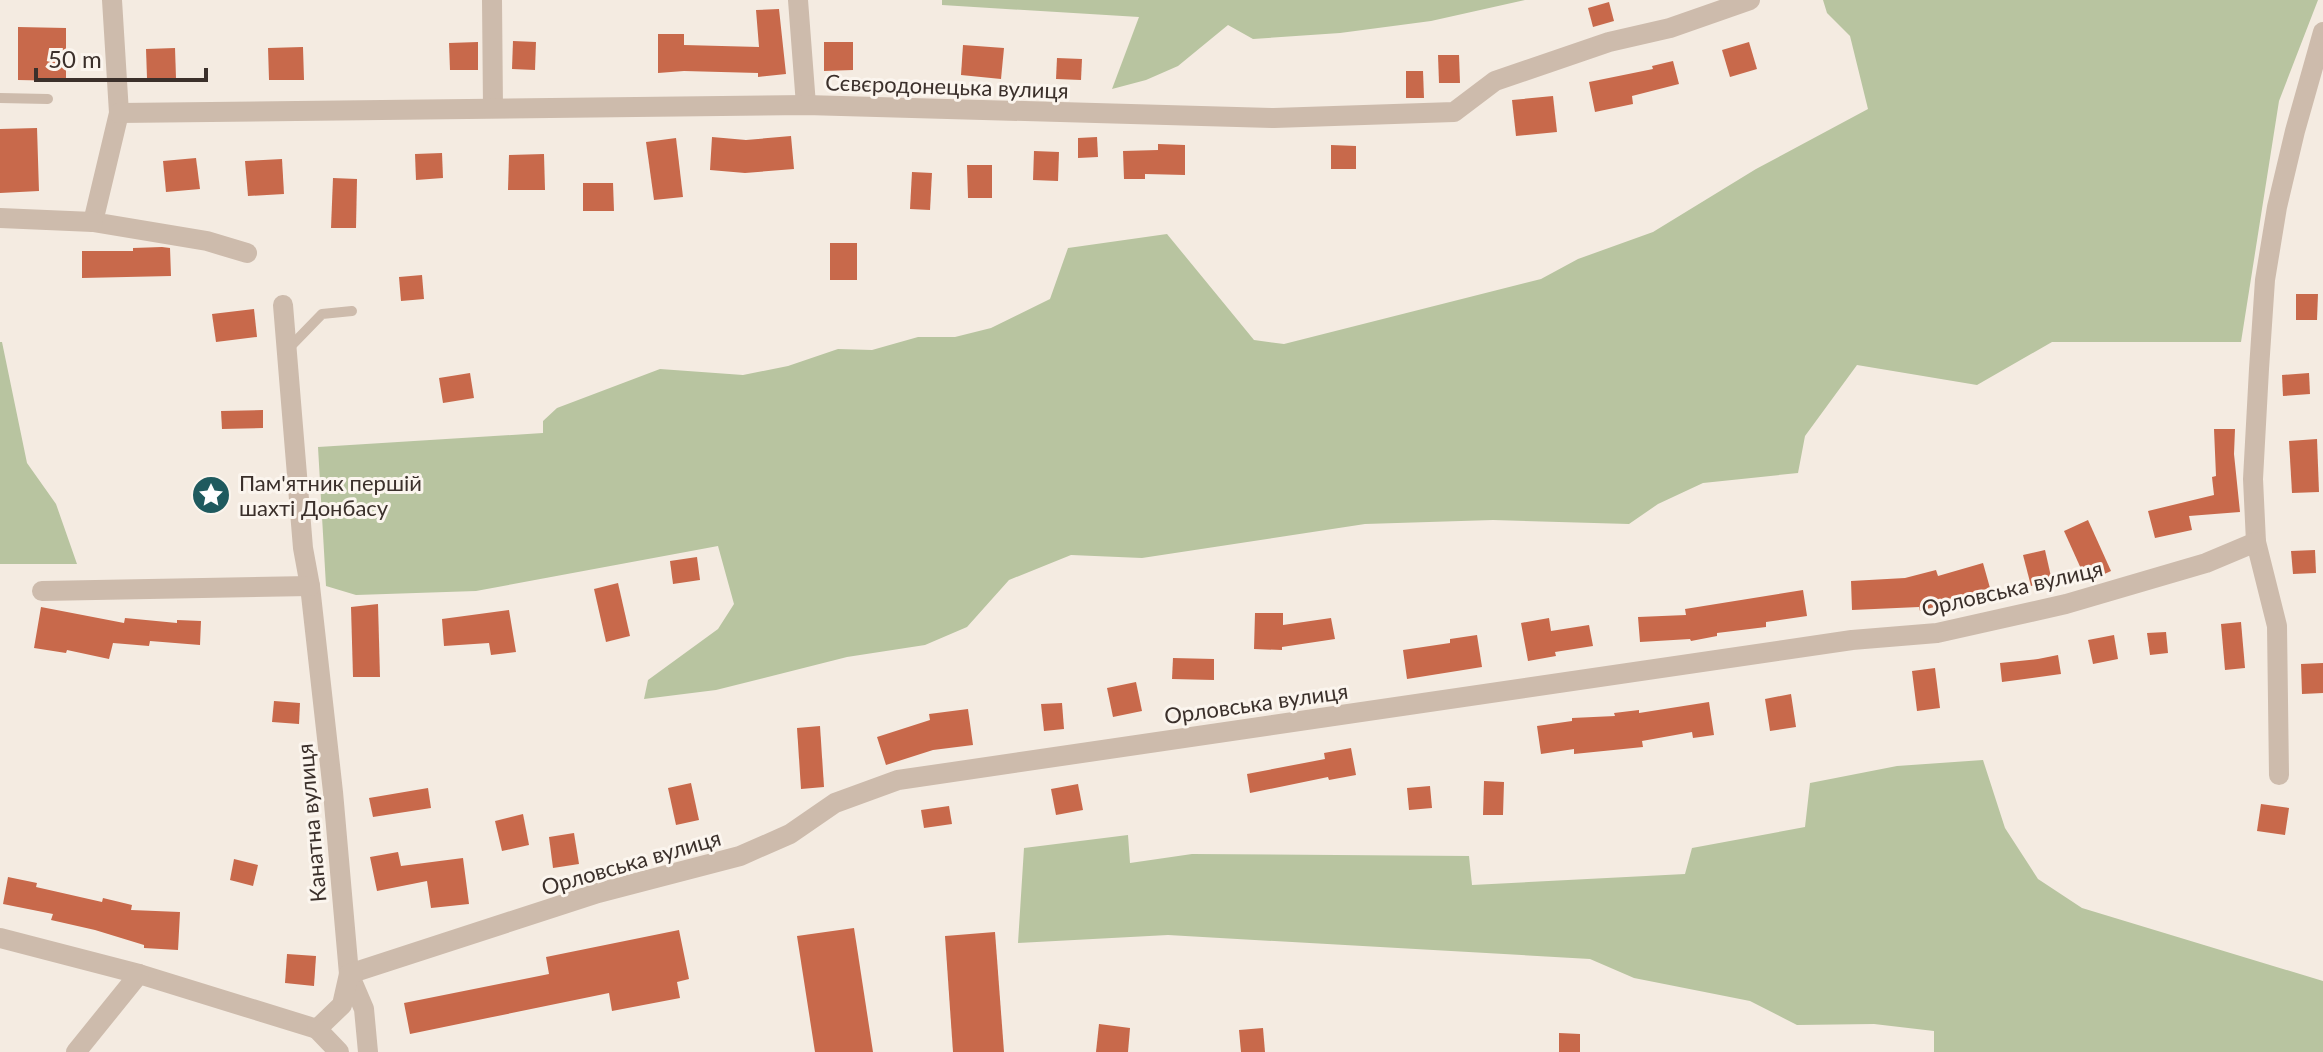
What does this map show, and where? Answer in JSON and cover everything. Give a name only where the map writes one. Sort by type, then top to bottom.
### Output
[{"type":"street","points":[[93,222],[119,113],[112,0]]},
{"type":"street","points":[[492,0],[493,108]]},
{"type":"street","points":[[798,0],[806,105]]},
{"type":"street","name":"Сєвєродонецька вулиця","points":[[119,113],[806,105],[1274,118],[1454,112],[1495,81],[1609,42],[1670,28],[1750,0]]},
{"type":"street","points":[[2279,775],[2277,626],[2256,542],[2253,479],[2265,280],[2277,207],[2323,32]]},
{"type":"street","points":[[0,218],[93,222],[207,241],[247,253]]},
{"type":"street","name":"Канатна вулиця","points":[[283,305],[303,548],[333,792],[349,974],[364,1009],[368,1052]]},
{"type":"street","name":"Орловська вулиця","points":[[349,974],[598,893],[740,856],[790,834],[835,803],[898,780],[1852,640],[1937,633],[2066,604],[2206,563],[2256,542]]},
{"type":"street","points":[[42,591],[310,586]]},
{"type":"street","points":[[0,938],[139,974],[317,1029],[339,1052]]},
{"type":"street","points":[[76,1052],[139,974]]},
{"type":"street","points":[[317,1029],[342,1005],[349,974]]},
{"type":"lane","points":[[0,98],[48,99]]},
{"type":"lane","points":[[287,349],[322,314],[352,311]]},
{"type":"green space","points":[[942,0],[1525,0],[1431,21],[1340,33],[1253,39],[1228,25],[1178,66],[1146,80],[1112,89],[1139,17],[942,5]]},
{"type":"green space","points":[[1823,0],[2318,0],[2279,101],[2241,342],[2052,342],[1977,385],[1857,365],[1805,436],[1798,473],[1703,483],[1658,504],[1629,524],[1493,520],[1365,524],[1142,558],[1071,555],[1009,580],[967,627],[925,645],[847,657],[716,690],[644,699],[648,680],[718,629],[734,604],[718,546],[476,591],[356,595],[326,586],[318,447],[543,433],[543,421],[557,408],[660,369],[743,375],[788,366],[838,349],[872,350],[918,337],[955,337],[991,328],[1050,299],[1068,248],[1167,234],[1254,340],[1284,344],[1541,279],[1578,259],[1653,232],[1756,169],[1868,109],[1850,36],[1827,13]]},
{"type":"green space","points":[[0,342],[27,463],[56,504],[77,564],[0,564]]},
{"type":"green space","points":[[1983,760],[2005,828],[2038,879],[2082,908],[2323,981],[2323,1052],[1934,1052],[1934,1031],[1874,1024],[1797,1025],[1750,1001],[1634,978],[1590,959],[1168,935],[1018,943],[1024,848],[1128,835],[1130,863],[1192,854],[1469,856],[1472,885],[1685,874],[1692,848],[1805,827],[1810,783],[1897,766]]},
{"type":"building","points":[[1609,2],[1614,21],[1593,27],[1588,8]]},
{"type":"building","points":[[779,9],[786,74],[758,77],[758,73],[658,73],[658,34],[684,34],[684,45],[759,47],[756,10]]},
{"type":"building","points":[[18,27],[66,28],[66,81],[18,80]]},
{"type":"building","points":[[513,41],[536,42],[535,70],[512,69]]},
{"type":"building","points":[[478,42],[478,70],[450,70],[449,43]]},
{"type":"building","points":[[824,42],[853,42],[853,70],[824,71]]},
{"type":"building","points":[[1749,42],[1757,69],[1730,77],[1722,50]]},
{"type":"building","points":[[963,45],[1004,48],[1001,79],[961,75]]},
{"type":"building","points":[[303,47],[304,80],[269,80],[268,48]]},
{"type":"building","points":[[175,48],[176,78],[147,78],[146,49]]},
{"type":"building","points":[[1438,55],[1459,55],[1460,83],[1439,83]]},
{"type":"building","points":[[1057,58],[1082,59],[1081,80],[1056,79]]},
{"type":"building","points":[[1673,61],[1679,84],[1632,96],[1633,104],[1595,112],[1589,82],[1653,69],[1652,66]]},
{"type":"building","points":[[1406,71],[1423,71],[1424,98],[1406,98]]},
{"type":"building","points":[[1553,96],[1557,132],[1516,136],[1512,100]]},
{"type":"building","points":[[37,128],[39,191],[0,193],[0,129]]},
{"type":"building","points":[[791,136],[794,169],[745,173],[710,170],[712,137],[746,140]]},
{"type":"building","points":[[1097,137],[1098,157],[1078,158],[1078,138]]},
{"type":"building","points":[[676,138],[683,197],[654,200],[646,142]]},
{"type":"building","points":[[1158,144],[1185,145],[1185,175],[1145,174],[1145,179],[1124,179],[1123,151],[1158,150]]},
{"type":"building","points":[[1331,145],[1356,146],[1356,169],[1331,169]]},
{"type":"building","points":[[1034,151],[1059,152],[1058,181],[1033,180]]},
{"type":"building","points":[[442,153],[443,178],[416,180],[415,154]]},
{"type":"building","points":[[544,154],[545,190],[508,190],[509,155]]},
{"type":"building","points":[[196,158],[200,189],[166,192],[163,161]]},
{"type":"building","points":[[282,159],[284,194],[248,196],[245,161]]},
{"type":"building","points":[[967,165],[992,165],[992,198],[968,198]]},
{"type":"building","points":[[912,172],[932,173],[930,210],[910,209]]},
{"type":"building","points":[[333,178],[357,179],[356,228],[331,228]]},
{"type":"building","points":[[583,183],[613,183],[614,211],[583,211]]},
{"type":"building","points":[[830,243],[857,243],[857,280],[830,280]]},
{"type":"building","points":[[133,248],[170,248],[171,276],[82,278],[82,251],[133,251]]},
{"type":"building","points":[[422,275],[424,299],[401,301],[399,277]]},
{"type":"building","points":[[2296,294],[2318,294],[2317,320],[2296,320]]},
{"type":"building","points":[[254,309],[257,337],[216,342],[212,314]]},
{"type":"building","points":[[470,373],[474,398],[443,403],[439,378]]},
{"type":"building","points":[[2309,373],[2310,394],[2283,396],[2282,375]]},
{"type":"building","points":[[263,410],[263,428],[222,429],[221,411]]},
{"type":"building","points":[[2214,429],[2235,429],[2234,454],[2240,512],[2189,516],[2192,530],[2155,538],[2148,511],[2214,495]]},
{"type":"building","points":[[2317,439],[2319,492],[2292,493],[2289,441]]},
{"type":"building","points":[[2088,520],[2111,571],[2087,582],[2064,531]]},
{"type":"building","points":[[2045,550],[2052,581],[2031,586],[2023,555]]},
{"type":"building","points":[[2315,550],[2316,573],[2293,574],[2291,551]]},
{"type":"building","points":[[697,557],[700,580],[673,584],[670,561]]},
{"type":"building","points":[[1983,563],[1990,588],[1945,600],[1945,604],[1920,611],[1919,607],[1852,610],[1851,581],[1905,578],[1936,570],[1938,576]]},
{"type":"building","points":[[618,583],[630,636],[606,642],[594,589]]},
{"type":"building","points":[[1803,590],[1807,616],[1766,622],[1766,627],[1717,633],[1717,636],[1691,641],[1640,642],[1638,617],[1686,615],[1685,609]]},
{"type":"building","points":[[378,604],[380,677],[353,677],[351,607]]},
{"type":"building","points":[[41,607],[124,623],[125,618],[177,623],[177,620],[201,621],[200,645],[150,641],[149,646],[113,643],[109,659],[67,650],[66,653],[34,648]]},
{"type":"building","points":[[509,610],[516,652],[491,655],[489,643],[444,646],[442,619]]},
{"type":"building","points":[[1255,613],[1283,613],[1283,625],[1331,618],[1335,639],[1282,647],[1282,650],[1254,649]]},
{"type":"building","points":[[1549,618],[1551,631],[1589,625],[1593,646],[1555,652],[1556,656],[1528,661],[1521,623]]},
{"type":"building","points":[[2241,622],[2245,668],[2225,670],[2221,624]]},
{"type":"building","points":[[2166,632],[2168,653],[2150,655],[2147,633]]},
{"type":"building","points":[[1477,635],[1482,667],[1407,679],[1403,650],[1450,643],[1450,639]]},
{"type":"building","points":[[2114,635],[2118,659],[2093,664],[2088,640]]},
{"type":"building","points":[[2058,655],[2061,674],[2002,682],[2000,663]]},
{"type":"building","points":[[1173,658],[1214,659],[1214,680],[1172,679]]},
{"type":"building","points":[[2323,663],[2323,693],[2302,694],[2301,664]]},
{"type":"building","points":[[1935,668],[1940,708],[1917,711],[1912,671]]},
{"type":"building","points":[[1136,682],[1142,711],[1113,717],[1107,688]]},
{"type":"building","points":[[1791,694],[1796,727],[1770,731],[1765,699]]},
{"type":"building","points":[[274,701],[300,703],[299,724],[272,722]]},
{"type":"building","points":[[1709,702],[1714,735],[1693,738],[1692,732],[1642,741],[1643,747],[1574,754],[1574,749],[1541,754],[1537,726],[1572,721],[1572,718],[1615,716],[1614,713],[1639,710],[1639,713]]},
{"type":"building","points":[[1062,703],[1064,729],[1044,731],[1041,704]]},
{"type":"building","points":[[968,709],[973,745],[933,750],[886,765],[877,737],[930,720],[929,714]]},
{"type":"building","points":[[820,726],[824,787],[801,789],[797,728]]},
{"type":"building","points":[[1351,748],[1356,775],[1329,780],[1328,777],[1250,793],[1247,774],[1325,759],[1324,753]]},
{"type":"building","points":[[1484,781],[1504,782],[1503,815],[1483,815]]},
{"type":"building","points":[[691,783],[699,820],[676,825],[668,788]]},
{"type":"building","points":[[1078,784],[1083,810],[1056,815],[1051,789]]},
{"type":"building","points":[[1430,786],[1432,808],[1409,810],[1407,788]]},
{"type":"building","points":[[428,788],[431,808],[373,817],[369,798]]},
{"type":"building","points":[[2261,804],[2289,808],[2285,835],[2257,831]]},
{"type":"building","points":[[949,806],[952,824],[924,828],[921,810]]},
{"type":"building","points":[[523,814],[529,845],[502,851],[495,821]]},
{"type":"building","points":[[574,833],[579,864],[553,868],[549,837]]},
{"type":"building","points":[[398,852],[401,866],[463,858],[469,904],[431,908],[427,881],[377,891],[370,857]]},
{"type":"building","points":[[234,859],[258,865],[253,886],[230,880]]},
{"type":"building","points":[[8,877],[37,883],[36,887],[102,902],[103,898],[132,905],[131,910],[180,912],[178,950],[144,948],[144,945],[95,930],[51,920],[53,914],[3,904]]},
{"type":"building","points":[[854,928],[873,1052],[815,1052],[797,936]]},
{"type":"building","points":[[679,930],[689,979],[677,982],[680,998],[612,1011],[609,993],[410,1034],[404,1003],[549,974],[546,957]]},
{"type":"building","points":[[995,932],[1004,1052],[953,1052],[945,936]]},
{"type":"building","points":[[287,954],[316,956],[314,986],[285,983]]},
{"type":"building","points":[[1099,1024],[1130,1028],[1128,1052],[1096,1052]]},
{"type":"building","points":[[1263,1028],[1265,1052],[1241,1052],[1239,1030]]},
{"type":"building","points":[[1559,1033],[1580,1034],[1580,1052],[1559,1052]]},
{"type":"place","name":"Пам'ятник першій шахті Донбасу","points":[[211,495]]}]
